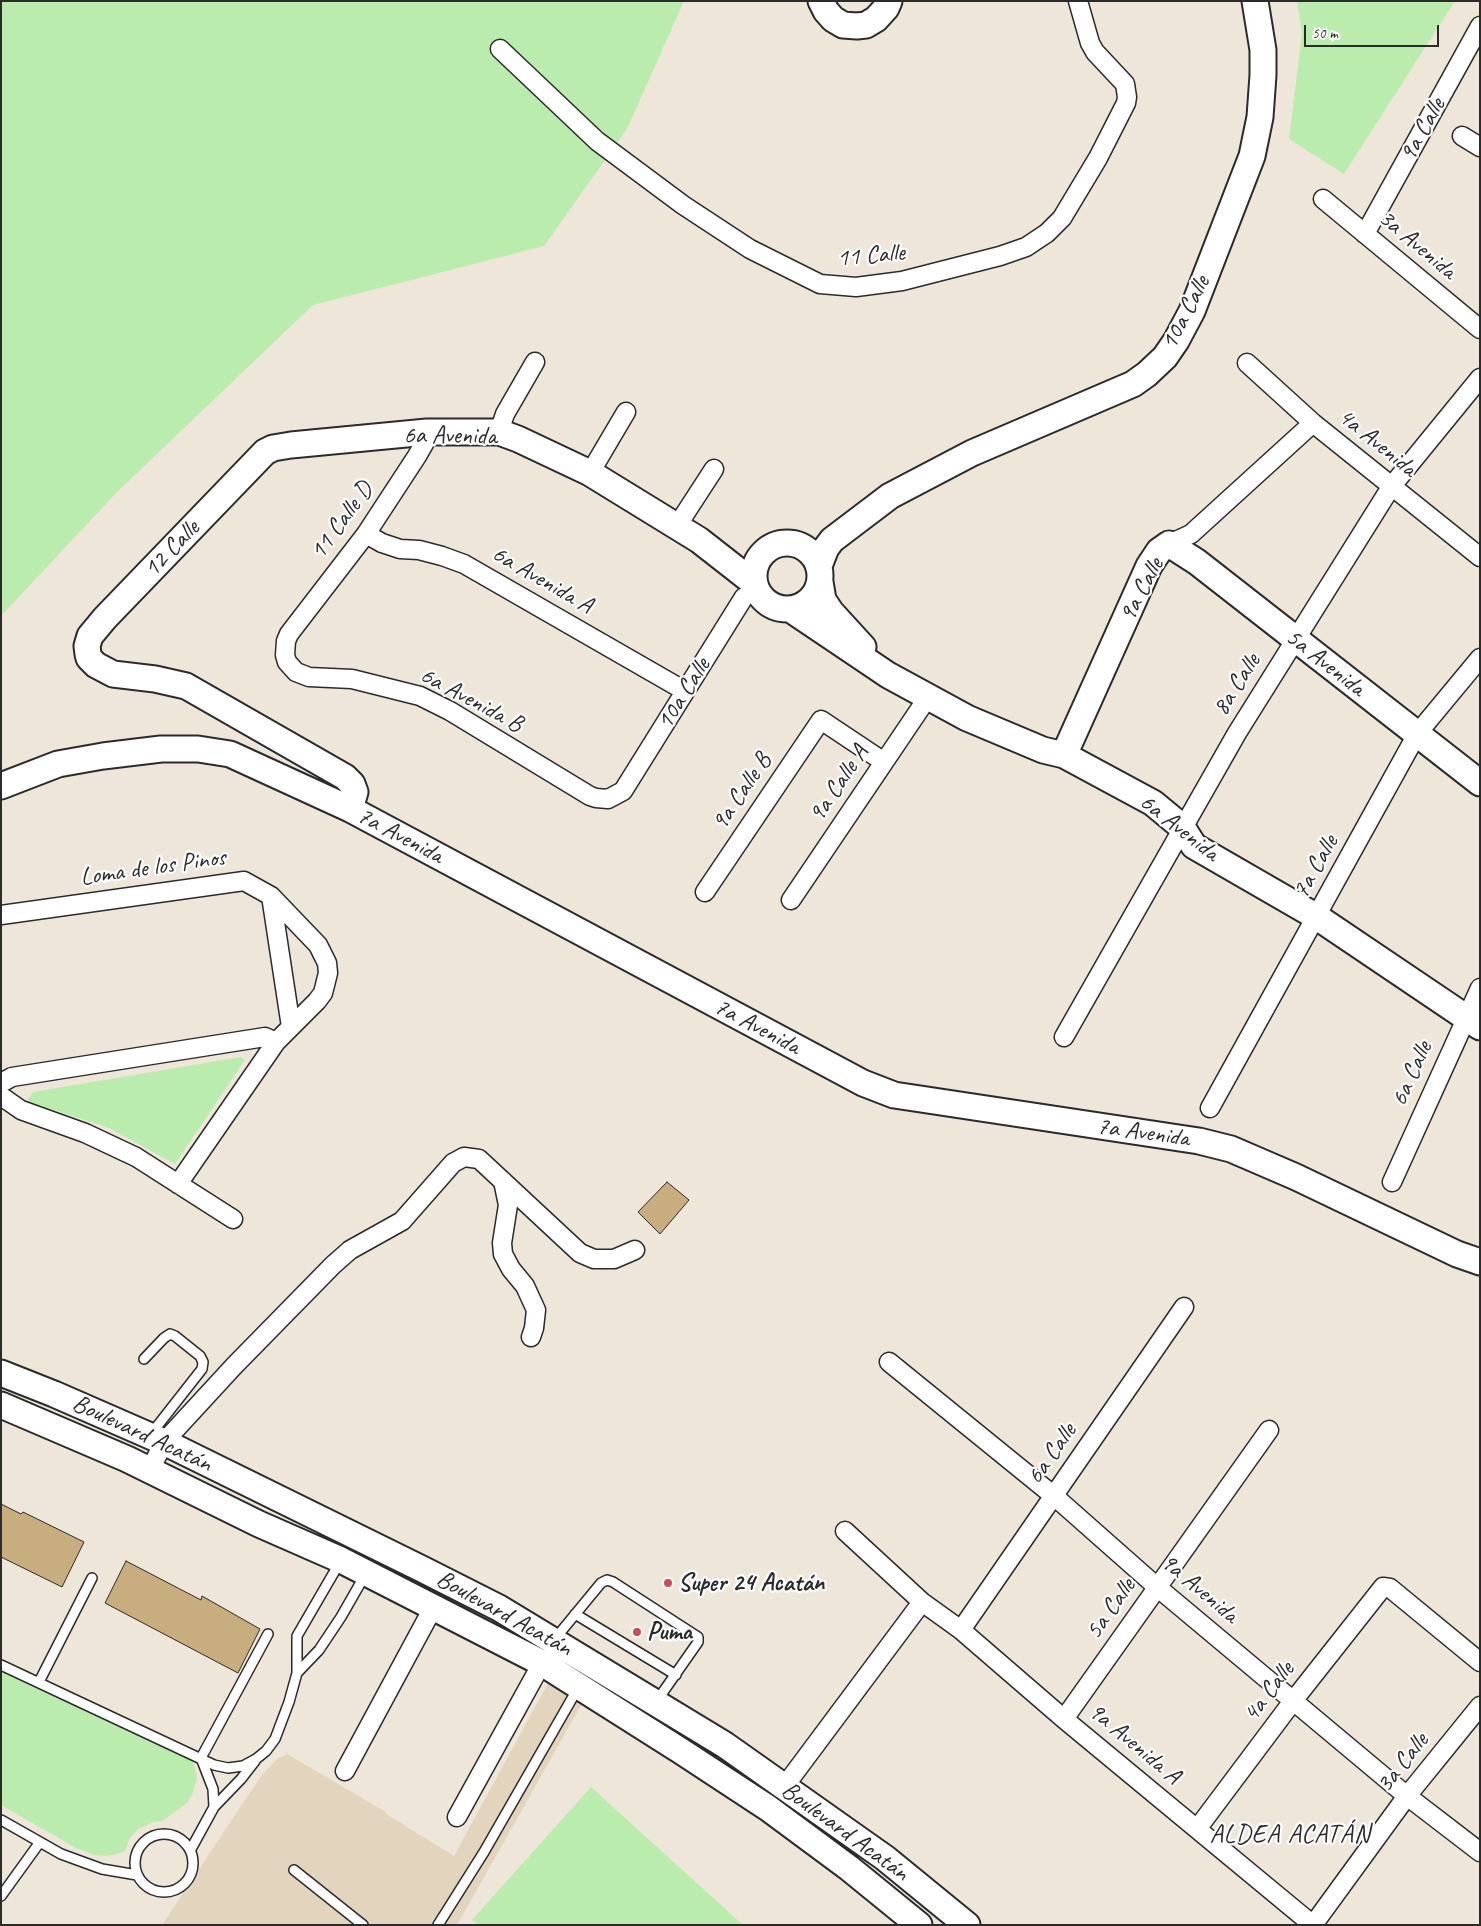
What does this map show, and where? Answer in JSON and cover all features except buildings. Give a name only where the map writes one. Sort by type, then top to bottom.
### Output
[{"type":"street","points":[[821,1],[828,14],[841,24],[857,26],[872,22],[883,13],[889,1]]},
{"type":"street","name":"11 Calle","points":[[500,49],[597,141],[683,206],[750,249],[820,284],[856,287],[902,281],[1000,256],[1026,247],[1047,233],[1062,218],[1098,158],[1126,103],[1127,97],[1126,88],[1122,80],[1096,52],[1090,42],[1078,1]]},
{"type":"street","name":"10a Calle","points":[[819,574],[832,540],[890,496],[972,453],[1133,384],[1159,362],[1176,341],[1205,280],[1252,156],[1261,104],[1263,62],[1263,50],[1255,1]]},
{"type":"street","name":"9a Calle","points":[[1366,234],[1480,26]]},
{"type":"street","points":[[1462,136],[1480,146]]},
{"type":"street","name":"3a Avenida","points":[[1323,198],[1480,329]]},
{"type":"street","points":[[499,432],[505,414],[535,362]]},
{"type":"street","name":"4a Avenida","points":[[1248,363],[1313,423],[1480,557]]},
{"type":"street","name":"8a Calle","points":[[1064,1037],[1237,733],[1391,487],[1480,378]]},
{"type":"street","points":[[590,473],[626,412]]},
{"type":"street","name":"9a Calle","points":[[1064,755],[1150,566],[1159,551],[1192,534],[1313,423]]},
{"type":"street","name":"6a Avenida","points":[[265,452],[273,448],[291,445],[427,432],[499,432],[518,438],[590,473],[677,526],[699,540],[749,590]]},
{"type":"street","name":"11 Calle D","points":[[289,634],[366,534],[417,456],[425,442],[427,432]]},
{"type":"street","name":"12 Calle","points":[[265,452],[105,618],[90,636],[87,651],[91,661],[108,672],[186,686],[344,776],[352,784],[355,792],[350,809]]},
{"type":"street","points":[[677,526],[714,469]]},
{"type":"street","name":"10a Calle","points":[[799,545],[846,509],[870,499],[890,496]]},
{"type":"street","name":"6a Avenida A","points":[[366,534],[391,546],[442,556],[464,564],[686,691]]},
{"type":"street","name":"6a Avenida","points":[[699,540],[743,554],[762,554]]},
{"type":"street","points":[[780,544],[799,545],[815,557],[819,574],[816,592],[809,601],[800,607],[780,609],[771,606],[758,592],[749,590],[755,568],[762,554],[780,544]]},
{"type":"street","name":"5a Avenida","points":[[1170,544],[1197,562],[1480,783]]},
{"type":"street","name":"6a Avenida","points":[[819,574],[823,600],[831,612],[888,675]]},
{"type":"street","name":"10a Calle","points":[[623,791],[749,590]]},
{"type":"street","name":"6a Avenida","points":[[790,609],[888,675],[967,718],[1043,750],[1064,755],[1153,803],[1182,827],[1194,846],[1317,917],[1473,1022]]},
{"type":"street","name":"6a Avenida B","points":[[289,634],[286,641],[285,655],[291,667],[302,675],[352,679],[420,696],[590,796],[608,799],[623,791]]},
{"type":"street","name":"7a Calle","points":[[1210,1108],[1417,734],[1480,658]]},
{"type":"street","name":"9a Calle A","points":[[791,900],[928,697]]},
{"type":"street","name":"9a Calle B","points":[[705,892],[821,720],[884,762]]},
{"type":"street","name":"7a Avenida","points":[[1,786],[58,764],[103,756],[161,749],[216,751],[237,756],[350,809],[863,1083],[894,1095],[1199,1141],[1232,1149],[1296,1176],[1457,1254],[1480,1262]]},
{"type":"street","name":"Loma de los Pinos","points":[[1,915],[244,881],[271,896],[318,945],[327,963],[328,973],[323,993],[276,1042],[178,1184]]},
{"type":"street","points":[[271,896],[291,1027]]},
{"type":"street","name":"6a Calle","points":[[1392,1182],[1473,1022],[1480,988]]},
{"type":"street","points":[[1,1083],[12,1077],[265,1037],[276,1042]]},
{"type":"street","points":[[1,1096],[21,1110],[85,1133],[136,1157],[233,1219]]},
{"type":"street","points":[[150,1470],[157,1439],[234,1366],[333,1265],[350,1250],[402,1221],[453,1163],[464,1158],[479,1160],[580,1253],[594,1259],[614,1258],[635,1250]]},
{"type":"street","points":[[503,1181],[508,1205],[502,1243],[503,1254],[511,1269],[525,1286],[536,1310],[531,1337]]},
{"type":"street","name":"6a Calle","points":[[961,1630],[1184,1307]]},
{"type":"street","name":"9a Avenida","points":[[889,1362],[1054,1496],[1157,1587],[1407,1796],[1480,1852]]},
{"type":"street","name":"Boulevard Acatán","points":[[1,1373],[157,1439],[499,1608],[725,1745],[885,1858],[967,1925]]},
{"type":"street","name":"Boulevard Acatán","points":[[1,1405],[150,1470],[259,1524],[341,1560],[542,1663],[768,1808],[849,1868],[919,1925]]},
{"type":"street","name":"5a Calle","points":[[1064,1719],[1270,1430]]},
{"type":"street","points":[[784,1787],[922,1602],[844,1530]]},
{"type":"street","name":"4a Calle","points":[[1197,1829],[1293,1701],[1383,1587],[1390,1588],[1480,1662]]},
{"type":"street","name":"9a Avenida A","points":[[922,1602],[961,1630],[1064,1719],[1313,1925]]},
{"type":"street","points":[[345,1771],[434,1606]]},
{"type":"street","points":[[457,1817],[542,1663]]},
{"type":"street","name":"3a Calle","points":[[1313,1925],[1407,1796],[1480,1706]]},
{"type":"lane","points":[[144,1359],[170,1334],[200,1356],[203,1362],[202,1369],[157,1439]]},
{"type":"lane","points":[[1,1665],[214,1765],[228,1768],[243,1766],[266,1751],[275,1739],[289,1702],[297,1673],[297,1636],[341,1560]]},
{"type":"lane","points":[[297,1673],[325,1642],[346,1610],[366,1573]]},
{"type":"lane","points":[[39,1682],[92,1578]]},
{"type":"lane","points":[[554,1640],[601,1582],[607,1580],[613,1582],[698,1637],[698,1642],[655,1703]]},
{"type":"lane","points":[[575,1614],[676,1675]]},
{"type":"lane","points":[[214,1807],[213,1789],[201,1758],[268,1634]]},
{"type":"lane","points":[[438,1925],[484,1852],[579,1686]]},
{"type":"lane","points":[[191,1849],[214,1807],[241,1779],[256,1759]]},
{"type":"lane","points":[[1,1820],[61,1854],[102,1869],[137,1875]]},
{"type":"lane","points":[[162,1833],[174,1835],[184,1840],[191,1849],[194,1859],[193,1870],[189,1880],[177,1890],[161,1893],[151,1890],[143,1884],[137,1875],[134,1864],[136,1853],[142,1843],[151,1836],[162,1833]]},
{"type":"lane","points":[[1,1896],[40,1842]]},
{"type":"lane","points":[[294,1870],[363,1925]]},
{"type":"shaded area","points":[[548,1683],[584,1700],[457,1925],[162,1925],[263,1774],[277,1759],[287,1754],[386,1812],[386,1814],[454,1856]]},
{"type":"green space","points":[[1,1],[684,1],[627,129],[544,246],[313,305],[117,492],[1,616]]},
{"type":"green space","points":[[1297,1],[1455,1],[1344,174],[1289,139],[1302,33]]},
{"type":"green space","points":[[241,1057],[245,1060],[175,1164],[109,1128],[27,1101],[33,1092]]},
{"type":"green space","points":[[1,1671],[191,1760],[194,1764],[197,1779],[192,1795],[187,1803],[162,1821],[154,1822],[138,1829],[130,1838],[125,1851],[105,1856],[94,1855],[76,1848],[1,1805]]},
{"type":"green space","points":[[591,1787],[743,1925],[478,1925],[472,1920]]},
{"type":"place","name":"Super 24 Acatán","points":[[668,1583]]},
{"type":"place","name":"Puma","points":[[637,1632]]},
{"type":"district","name":"ALDEA ACATÁN","points":[[1290,1835]]}]
